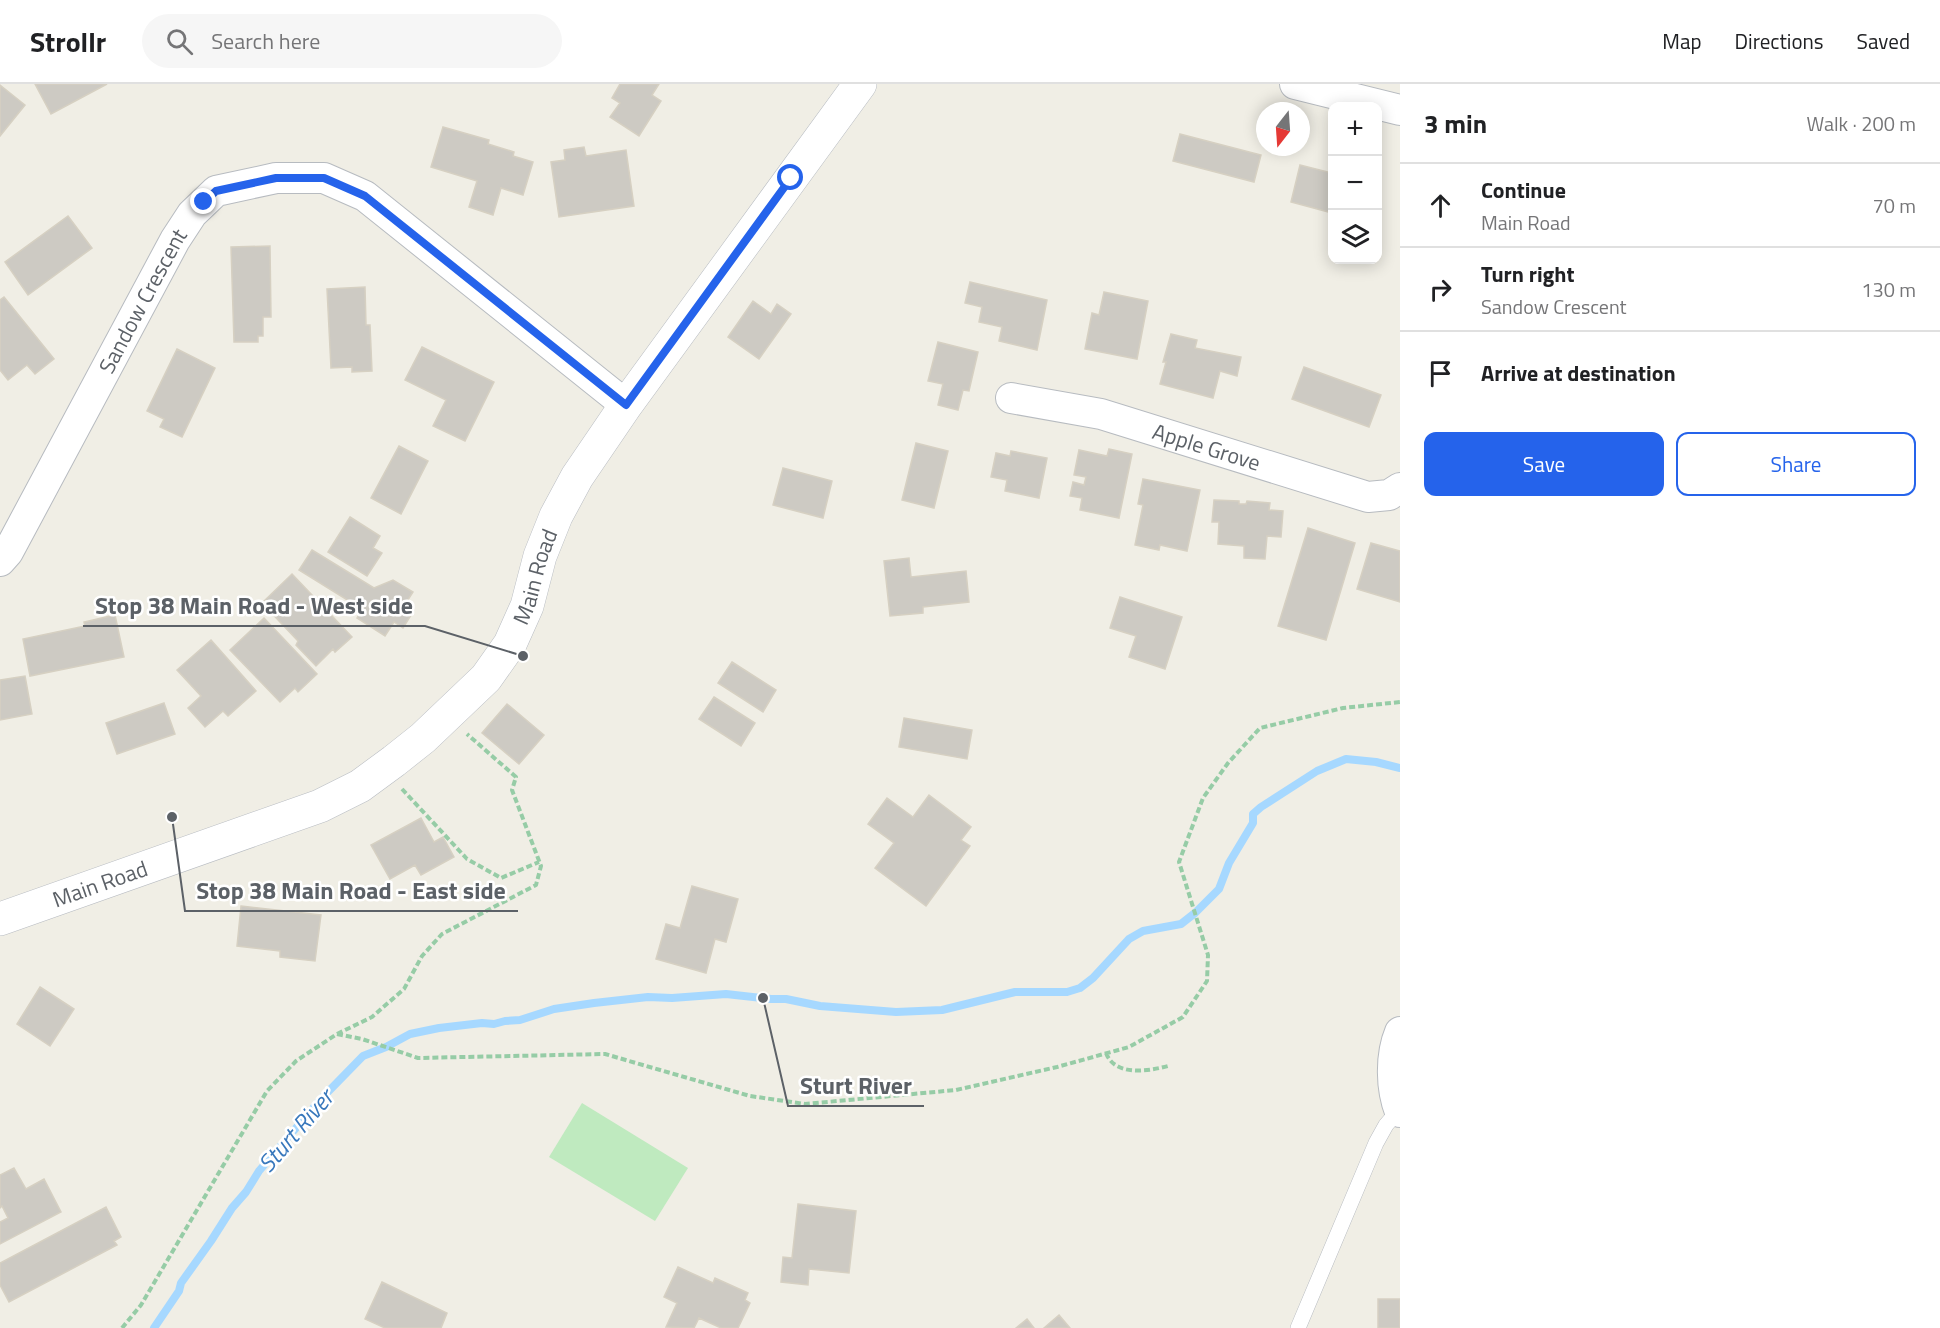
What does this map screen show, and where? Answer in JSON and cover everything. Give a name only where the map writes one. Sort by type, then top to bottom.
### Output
[{"type":"main road","name":"Main Road","points":[[0,919],[320,806],[360,786],[384,769],[423,738],[486,678],[510,644],[527,606],[540,556],[556,516],[577,477],[626,405],[860,84]]},
{"type":"street","points":[[1295,84],[1400,110]]},
{"type":"street","name":"Sandow Crescent","points":[[0,561],[8,552],[175,240],[192,214],[216,191],[276,178],[324,178],[365,196],[626,405]]},
{"type":"street","name":"Apple Grove","points":[[1011,398],[1101,414],[1368,497],[1389,495],[1400,488]]},
{"type":"street","points":[[1400,1032],[1393,1073],[1396,1103],[1400,1111]]},
{"type":"lane","points":[[1298,1328],[1376,1143],[1386,1125],[1400,1111]]},
{"type":"path","points":[[337,1034],[362,1039],[418,1058],[605,1054],[750,1096],[805,1104],[956,1090],[1057,1067],[1129,1047],[1183,1017],[1207,981],[1208,955],[1179,862],[1203,798],[1228,763],[1260,728],[1343,708],[1400,702]]},
{"type":"path","points":[[122,1328],[141,1305],[267,1091],[296,1061],[337,1034],[372,1017],[404,989],[422,956],[442,934],[536,885],[541,866],[512,790],[516,777],[470,737]]},
{"type":"path","points":[[384,769],[467,859],[501,878],[539,862]]},
{"type":"path","points":[[1106,1053],[1113,1064],[1126,1069],[1141,1071],[1168,1066]]},
{"type":"green space","points":[[582,1103],[688,1168],[655,1221],[549,1157]]},
{"type":"building","points":[[35,84],[107,84],[51,114]]},
{"type":"building","points":[[620,84],[659,84],[652,95],[661,101],[639,136],[610,117],[620,103],[612,98]]},
{"type":"building","points":[[0,85],[25,105],[0,136]]},
{"type":"building","points":[[443,127],[489,140],[488,144],[514,152],[513,156],[533,162],[523,195],[501,188],[493,215],[469,207],[477,181],[431,167]]},
{"type":"building","points":[[1180,134],[1261,156],[1254,182],[1173,161]]},
{"type":"building","points":[[584,147],[586,156],[626,150],[634,206],[559,217],[551,162],[565,160],[564,150]]},
{"type":"building","points":[[1300,165],[1328,172],[1328,212],[1291,202]]},
{"type":"building","points":[[68,216],[92,248],[28,295],[5,262]]},
{"type":"building","points":[[270,246],[271,317],[263,317],[263,336],[258,336],[258,342],[234,342],[231,247]]},
{"type":"building","points":[[970,282],[1047,300],[1037,350],[999,341],[1002,327],[979,322],[982,307],[965,303]]},
{"type":"building","points":[[365,287],[366,325],[370,325],[372,371],[352,372],[352,367],[331,368],[327,289]]},
{"type":"building","points":[[1104,292],[1148,301],[1137,359],[1085,349],[1092,313],[1099,315]]},
{"type":"building","points":[[4,297],[54,359],[35,374],[27,365],[8,380],[0,370],[0,300]]},
{"type":"building","points":[[753,301],[771,314],[777,304],[791,314],[759,359],[728,337]]},
{"type":"building","points":[[1171,334],[1197,340],[1195,348],[1241,357],[1237,376],[1220,371],[1213,398],[1160,384]]},
{"type":"building","points":[[938,342],[978,352],[969,391],[963,390],[958,410],[938,405],[943,384],[928,381]]},
{"type":"building","points":[[422,347],[494,382],[465,441],[433,426],[446,400],[405,380]]},
{"type":"building","points":[[177,349],[215,368],[182,437],[160,427],[164,419],[147,411]]},
{"type":"building","points":[[1304,367],[1381,395],[1369,427],[1292,399]]},
{"type":"building","points":[[916,443],[948,451],[934,508],[902,500]]},
{"type":"building","points":[[399,446],[428,461],[401,514],[371,498]]},
{"type":"building","points":[[1109,449],[1132,454],[1119,518],[1080,510],[1082,498],[1070,496],[1073,482],[1084,485],[1086,477],[1074,475],[1079,450],[1107,456]]},
{"type":"building","points":[[1011,451],[1047,458],[1039,498],[1005,491],[1007,480],[991,477],[996,453],[1010,456]]},
{"type":"building","points":[[783,468],[832,481],[823,518],[773,505]]},
{"type":"building","points":[[1143,479],[1200,490],[1187,551],[1160,545],[1159,550],[1135,545],[1143,505],[1138,504]]},
{"type":"building","points":[[1214,500],[1239,501],[1239,504],[1246,504],[1247,501],[1270,503],[1269,510],[1283,511],[1281,537],[1267,536],[1265,559],[1244,558],[1244,546],[1218,544],[1219,522],[1212,522]]},
{"type":"building","points":[[350,517],[380,536],[373,548],[382,553],[367,576],[328,552]]},
{"type":"building","points":[[1308,528],[1355,543],[1326,640],[1278,626]]},
{"type":"building","points":[[1371,543],[1400,551],[1400,602],[1357,589]]},
{"type":"building","points":[[312,550],[374,588],[393,580],[413,592],[404,606],[413,612],[403,628],[394,622],[385,636],[357,618],[362,609],[299,570]]},
{"type":"building","points":[[909,558],[911,577],[966,571],[969,602],[923,607],[923,613],[890,616],[884,561]]},
{"type":"building","points":[[292,574],[352,637],[335,652],[333,649],[316,666],[296,645],[298,641],[262,603]]},
{"type":"building","points":[[1120,597],[1182,617],[1165,669],[1129,657],[1136,636],[1110,628]]},
{"type":"building","points":[[115,615],[124,657],[30,676],[23,639],[85,626],[84,622]]},
{"type":"building","points":[[264,618],[317,674],[298,692],[295,688],[280,702],[230,650]]},
{"type":"building","points":[[211,640],[256,691],[228,716],[223,711],[205,727],[188,708],[201,696],[177,670]]},
{"type":"building","points":[[732,662],[776,690],[763,712],[718,683]]},
{"type":"building","points":[[25,676],[32,714],[0,720],[0,680]]},
{"type":"building","points":[[714,697],[755,723],[741,746],[699,719]]},
{"type":"building","points":[[164,703],[175,734],[117,754],[106,723]]},
{"type":"building","points":[[507,704],[544,735],[519,764],[482,733]]},
{"type":"building","points":[[904,718],[972,730],[967,759],[899,747]]},
{"type":"building","points":[[929,795],[971,827],[961,840],[970,846],[926,906],[875,868],[894,843],[868,824],[887,798],[913,817]]},
{"type":"building","points":[[421,818],[434,842],[443,837],[454,857],[421,875],[415,865],[390,879],[371,845]]},
{"type":"building","points":[[692,886],[738,899],[726,942],[715,939],[706,973],[656,959],[666,924],[680,928]]},
{"type":"building","points":[[241,906],[321,915],[315,961],[280,957],[280,951],[237,946]]},
{"type":"building","points":[[40,987],[74,1009],[50,1046],[17,1024]]},
{"type":"building","points":[[14,1168],[26,1189],[44,1179],[61,1212],[0,1244],[0,1222],[8,1218],[2,1206],[0,1208],[0,1175]]},
{"type":"building","points":[[798,1204],[856,1211],[849,1273],[809,1269],[808,1285],[781,1282],[783,1257],[792,1258]]},
{"type":"building","points":[[106,1207],[121,1237],[114,1241],[117,1245],[9,1302],[0,1285],[0,1263]]},
{"type":"building","points":[[678,1267],[713,1283],[715,1278],[748,1293],[745,1300],[750,1303],[738,1328],[721,1328],[699,1318],[694,1328],[666,1327],[677,1303],[664,1297]]},
{"type":"building","points":[[382,1282],[447,1313],[441,1328],[385,1328],[365,1319]]},
{"type":"building","points":[[1378,1299],[1400,1299],[1400,1328],[1378,1328]]},
{"type":"building","points":[[1059,1315],[1070,1328],[1044,1328]]},
{"type":"building","points":[[1027,1319],[1034,1328],[1016,1328]]},
{"type":"waterway","name":"Sturt River","points":[[154,1328],[179,1291],[181,1283],[232,1208],[246,1192],[259,1171],[321,1099],[363,1056],[410,1034],[439,1028],[520,1020],[554,1009],[648,997],[672,998],[726,994],[786,999],[820,1006],[896,1012],[942,1010],[1015,992],[1067,992],[1080,988],[1093,978],[1129,939],[1143,931],[1181,924],[1195,913],[1219,889],[1229,863],[1253,823],[1253,814],[1261,807],[1317,771],[1346,759],[1376,762],[1400,768]]},
{"type":"place","name":"Stop 38 Main Road - West side","points":[[523,656]]},
{"type":"place","name":"Stop 38 Main Road - East side","points":[[172,817]]},
{"type":"place","name":"Sturt River","points":[[763,998]]},
{"type":"route","points":[[204,202],[216,191],[276,178],[324,178],[365,196],[626,405],[791,178]]}]
